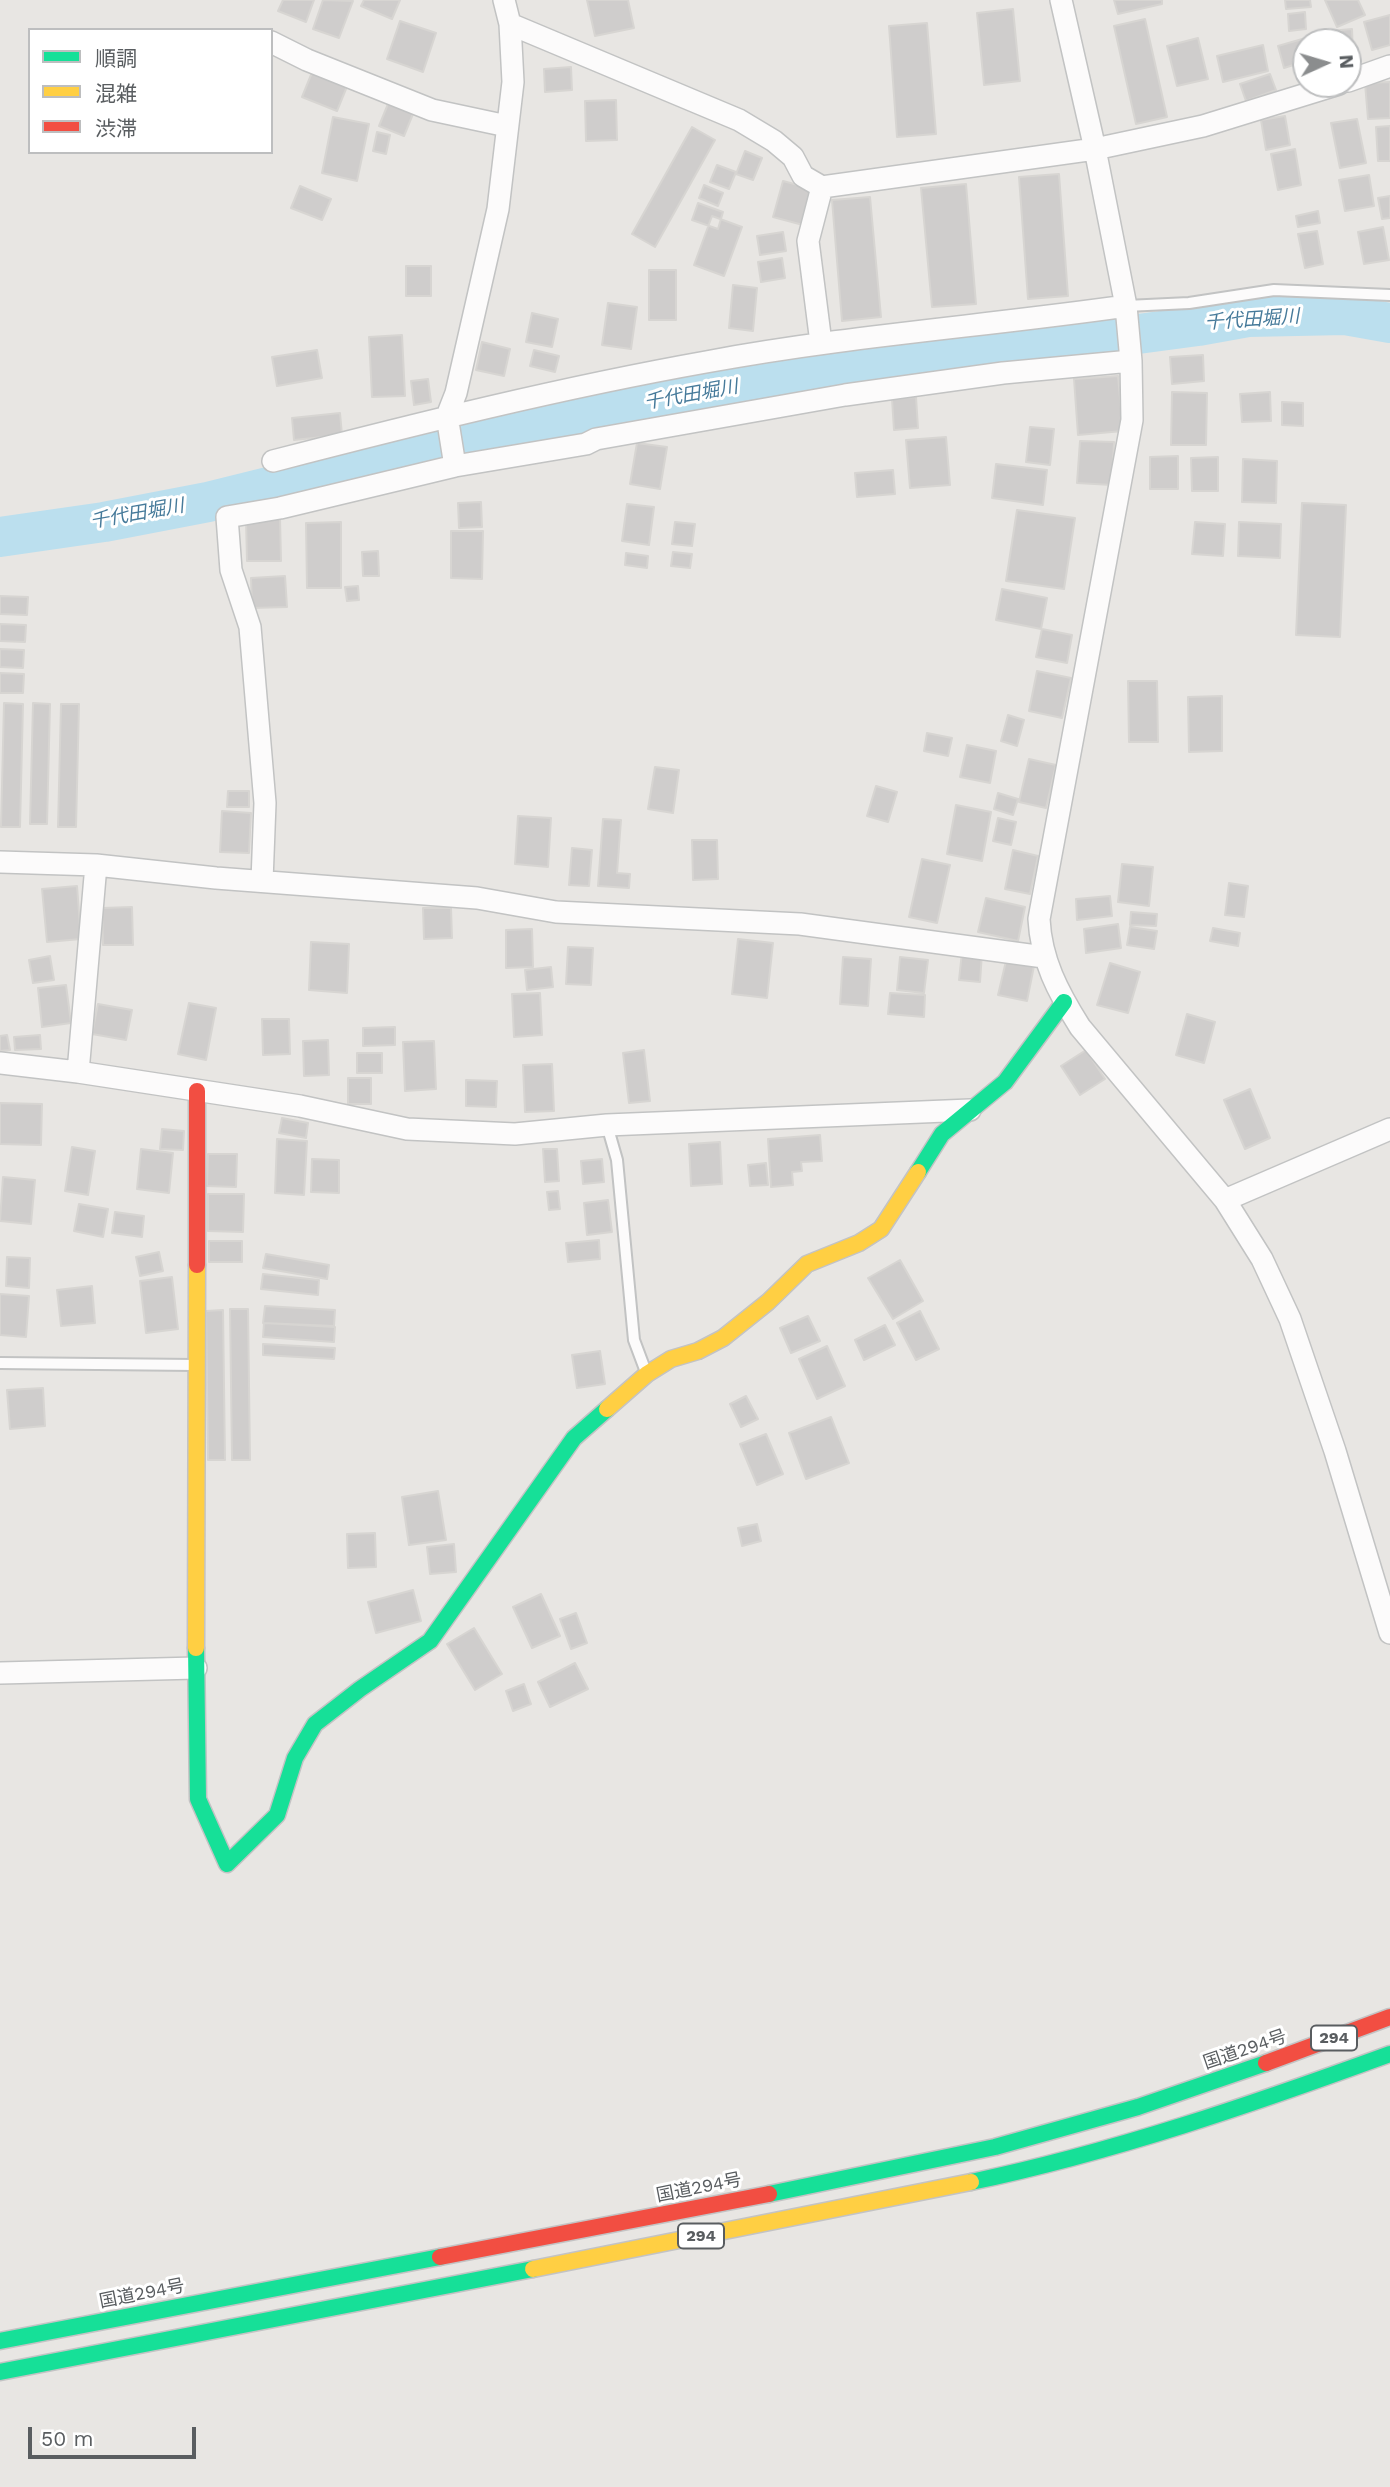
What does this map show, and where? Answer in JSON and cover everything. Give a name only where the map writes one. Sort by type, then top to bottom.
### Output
[{"type":"main road","points":[[197,1091],[198,1799],[227,1864],[277,1815],[295,1758],[315,1724],[430,1641],[574,1438],[647,1374],[671,1359],[698,1351],[723,1338],[768,1302],[807,1264],[859,1242],[881,1229],[942,1134],[1004,1082],[1065,1002]]},
{"type":"main road","name":"国道294号","points":[[0,2341],[834,2182],[995,2147],[1138,2107],[1390,2017]]},
{"type":"main road","name":"294","points":[[0,2372],[1003,2175],[1267,2099],[1390,2054]]},
{"type":"street","points":[[455,466],[447,416],[456,393],[498,209],[513,82],[510,24],[504,0]]},
{"type":"street","points":[[1061,0],[1095,149],[1126,306],[1131,361],[1132,420],[1039,919],[1044,957],[1080,1027],[1225,1200],[1262,1259],[1290,1319],[1335,1451],[1390,1633]]},
{"type":"street","points":[[510,24],[739,120],[774,141],[793,157],[803,176],[822,187],[1095,149],[1203,126],[1294,98]]},
{"type":"street","points":[[273,43],[307,60],[432,110],[507,126]]},
{"type":"street","points":[[1362,76],[1390,66]]},
{"type":"street","points":[[821,343],[808,241],[822,187]]},
{"type":"street","points":[[272,461],[447,416],[706,362],[821,343],[1031,320],[1126,306]]},
{"type":"street","points":[[262,881],[265,803],[250,627],[231,570],[227,517],[279,508],[455,466],[845,395],[1003,373],[1131,361]]},
{"type":"street","points":[[0,862],[96,865],[477,898],[556,912],[800,924],[1044,957]]},
{"type":"street","points":[[78,1072],[96,865]]},
{"type":"street","points":[[0,1063],[78,1072],[300,1106],[407,1129],[515,1134],[607,1125],[970,1110]]},
{"type":"street","points":[[1225,1200],[1390,1129]]},
{"type":"street","points":[[0,1673],[196,1668]]},
{"type":"lane","points":[[1126,306],[1189,303],[1274,290],[1390,295]]},
{"type":"lane","points":[[607,1125],[617,1160],[634,1340],[647,1374]]},
{"type":"lane","points":[[0,1363],[196,1365]]},
{"type":"building","points":[[283,0],[314,0],[306,22],[278,11]]},
{"type":"building","points":[[323,0],[353,1],[339,38],[313,29]]},
{"type":"building","points":[[364,0],[400,0],[392,19],[361,6]]},
{"type":"building","points":[[587,0],[628,0],[634,28],[595,36]]},
{"type":"building","points":[[1114,0],[1162,0],[1162,4],[1118,14]]},
{"type":"building","points":[[1285,0],[1310,0],[1311,7],[1286,9]]},
{"type":"building","points":[[1325,0],[1358,0],[1365,15],[1337,27]]},
{"type":"building","points":[[1013,9],[1020,81],[984,85],[977,13]]},
{"type":"building","points":[[1305,12],[1306,28],[1292,28],[1289,31],[1288,14]]},
{"type":"building","points":[[1390,15],[1390,45],[1372,50],[1364,22]]},
{"type":"building","points":[[1145,19],[1167,117],[1136,124],[1114,26]]},
{"type":"building","points":[[400,21],[436,33],[423,72],[387,59]]},
{"type":"building","points":[[927,23],[936,134],[897,137],[889,26]]},
{"type":"building","points":[[1198,38],[1208,79],[1177,86],[1167,46]]},
{"type":"building","points":[[1292,42],[1292,65],[1284,68],[1278,46]]},
{"type":"building","points":[[1263,45],[1268,71],[1223,82],[1217,56]]},
{"type":"building","points":[[571,67],[572,90],[545,92],[544,69]]},
{"type":"building","points":[[313,70],[348,84],[337,111],[302,97]]},
{"type":"building","points":[[1270,74],[1276,90],[1246,101],[1240,84]]},
{"type":"building","points":[[1390,82],[1390,118],[1368,119],[1365,83]]},
{"type":"building","points":[[390,99],[415,109],[404,136],[379,126]]},
{"type":"building","points":[[616,100],[617,140],[586,141],[585,101]]},
{"type":"building","points":[[1285,116],[1290,145],[1266,150],[1261,120]]},
{"type":"building","points":[[333,117],[369,124],[357,181],[322,173]]},
{"type":"building","points":[[1357,119],[1366,163],[1340,168],[1331,123]]},
{"type":"building","points":[[1390,126],[1390,161],[1378,161],[1376,127]]},
{"type":"building","points":[[692,127],[715,140],[655,247],[632,234]]},
{"type":"building","points":[[377,132],[390,135],[386,154],[373,151]]},
{"type":"building","points":[[1295,149],[1301,185],[1278,190],[1271,154]]},
{"type":"building","points":[[745,151],[762,158],[753,180],[736,174]]},
{"type":"building","points":[[717,165],[736,172],[729,189],[710,182]]},
{"type":"building","points":[[1059,174],[1068,296],[1028,299],[1019,177]]},
{"type":"building","points":[[1369,175],[1374,206],[1345,211],[1339,180]]},
{"type":"building","points":[[783,181],[813,189],[803,225],[773,217]]},
{"type":"building","points":[[966,184],[976,304],[932,307],[921,188]]},
{"type":"building","points":[[704,185],[723,193],[718,206],[699,198]]},
{"type":"building","points":[[300,186],[331,199],[322,220],[291,208]]},
{"type":"building","points":[[1390,196],[1390,218],[1382,219],[1378,198]]},
{"type":"building","points":[[870,197],[881,317],[842,321],[832,200]]},
{"type":"building","points":[[698,203],[723,212],[718,229],[692,220]]},
{"type":"building","points":[[1318,211],[1320,223],[1298,227],[1296,216]]},
{"type":"building","points":[[712,216],[742,227],[724,276],[694,265]]},
{"type":"building","points":[[1383,227],[1389,260],[1364,264],[1358,232]]},
{"type":"building","points":[[1317,231],[1323,264],[1305,268],[1298,234]]},
{"type":"building","points":[[783,232],[786,251],[760,255],[757,236]]},
{"type":"building","points":[[782,258],[785,278],[761,282],[758,262]]},
{"type":"building","points":[[406,266],[431,266],[431,296],[406,296]]},
{"type":"building","points":[[649,270],[676,270],[676,320],[649,320]]},
{"type":"building","points":[[733,285],[757,288],[753,331],[729,328]]},
{"type":"building","points":[[608,303],[637,307],[631,349],[602,345]]},
{"type":"building","points":[[532,313],[558,319],[552,347],[526,342]]},
{"type":"building","points":[[402,335],[405,396],[372,397],[369,337]]},
{"type":"building","points":[[482,342],[510,349],[504,376],[476,370]]},
{"type":"building","points":[[317,350],[322,378],[277,386],[272,357]]},
{"type":"building","points":[[534,350],[559,356],[555,372],[530,366]]},
{"type":"building","points":[[1203,355],[1204,381],[1172,384],[1170,357]]},
{"type":"building","points":[[1118,376],[1123,431],[1078,435],[1074,379]]},
{"type":"building","points":[[428,379],[431,402],[414,405],[411,381]]},
{"type":"building","points":[[1172,392],[1207,393],[1206,445],[1171,445]]},
{"type":"building","points":[[1270,392],[1271,421],[1242,422],[1240,394]]},
{"type":"building","points":[[916,397],[918,428],[894,430],[892,399]]},
{"type":"building","points":[[1282,402],[1303,403],[1303,426],[1282,425]]},
{"type":"building","points":[[340,413],[342,435],[294,440],[292,418]]},
{"type":"building","points":[[1030,427],[1054,429],[1050,465],[1026,462]]},
{"type":"building","points":[[946,437],[950,485],[910,488],[906,440]]},
{"type":"building","points":[[1080,441],[1114,442],[1112,485],[1077,483]]},
{"type":"building","points":[[637,443],[667,447],[660,489],[630,484]]},
{"type":"building","points":[[1178,456],[1178,489],[1150,489],[1150,457]]},
{"type":"building","points":[[1218,457],[1218,491],[1192,491],[1191,458]]},
{"type":"building","points":[[1243,459],[1277,461],[1276,503],[1242,502]]},
{"type":"building","points":[[996,464],[1047,470],[1043,505],[992,498]]},
{"type":"building","points":[[893,470],[895,494],[857,497],[855,473]]},
{"type":"building","points":[[481,502],[482,527],[459,528],[458,503]]},
{"type":"building","points":[[1302,503],[1346,505],[1340,637],[1296,635]]},
{"type":"building","points":[[627,504],[654,507],[649,545],[622,541]]},
{"type":"building","points":[[1017,510],[1075,518],[1064,589],[1006,581]]},
{"type":"building","points":[[280,518],[281,561],[247,561],[246,519]]},
{"type":"building","points":[[341,522],[341,588],[307,588],[306,523]]},
{"type":"building","points":[[675,522],[695,524],[692,546],[672,544]]},
{"type":"building","points":[[1195,522],[1225,524],[1223,556],[1192,554]]},
{"type":"building","points":[[1239,522],[1281,524],[1280,558],[1238,556]]},
{"type":"building","points":[[451,531],[483,531],[482,579],[451,578]]},
{"type":"building","points":[[378,551],[379,576],[363,576],[362,552]]},
{"type":"building","points":[[673,552],[692,554],[690,568],[671,566]]},
{"type":"building","points":[[626,553],[648,556],[647,568],[625,565]]},
{"type":"building","points":[[285,576],[287,607],[252,608],[251,578]]},
{"type":"building","points":[[358,586],[359,600],[347,601],[345,587]]},
{"type":"building","points":[[1002,589],[1047,598],[1041,629],[996,620]]},
{"type":"building","points":[[0,596],[28,597],[27,615],[0,614]]},
{"type":"building","points":[[0,624],[26,625],[25,642],[0,641]]},
{"type":"building","points":[[1042,629],[1072,635],[1067,663],[1036,657]]},
{"type":"building","points":[[0,649],[24,650],[23,668],[0,667]]},
{"type":"building","points":[[1037,671],[1071,678],[1062,718],[1029,711]]},
{"type":"building","points":[[0,673],[24,674],[23,693],[0,693]]},
{"type":"building","points":[[1128,681],[1157,681],[1158,742],[1129,742]]},
{"type":"building","points":[[1222,696],[1222,751],[1189,752],[1188,697]]},
{"type":"building","points":[[4,703],[23,704],[20,827],[1,827]]},
{"type":"building","points":[[33,703],[50,704],[47,824],[30,824]]},
{"type":"building","points":[[61,704],[79,704],[76,827],[58,827]]},
{"type":"building","points":[[1008,715],[1024,720],[1017,746],[1001,741]]},
{"type":"building","points":[[927,733],[952,738],[948,756],[924,751]]},
{"type":"building","points":[[967,745],[996,751],[990,783],[960,777]]},
{"type":"building","points":[[1029,759],[1056,765],[1046,808],[1019,802]]},
{"type":"building","points":[[655,767],[679,770],[673,813],[648,809]]},
{"type":"building","points":[[876,786],[897,792],[888,822],[867,816]]},
{"type":"building","points":[[228,791],[249,791],[249,807],[227,807]]},
{"type":"building","points":[[998,793],[1018,799],[1013,815],[994,809]]},
{"type":"building","points":[[956,805],[991,812],[982,861],[947,854]]},
{"type":"building","points":[[222,811],[251,813],[249,853],[220,852]]},
{"type":"building","points":[[518,816],[551,818],[548,867],[515,864]]},
{"type":"building","points":[[998,818],[1016,822],[1011,845],[993,841]]},
{"type":"building","points":[[603,819],[621,820],[617,873],[630,874],[629,888],[598,886]]},
{"type":"building","points":[[692,840],[717,840],[718,879],[693,880]]},
{"type":"building","points":[[572,848],[592,850],[589,886],[569,885]]},
{"type":"building","points":[[1013,850],[1038,856],[1030,894],[1005,889]]},
{"type":"building","points":[[922,859],[950,865],[937,923],[909,917]]},
{"type":"building","points":[[1122,864],[1153,867],[1149,906],[1118,902]]},
{"type":"building","points":[[1229,883],[1248,886],[1244,917],[1225,915]]},
{"type":"building","points":[[77,886],[81,939],[47,942],[42,889]]},
{"type":"building","points":[[1110,896],[1112,916],[1077,920],[1076,899]]},
{"type":"building","points":[[986,898],[1025,907],[1018,941],[978,932]]},
{"type":"building","points":[[132,907],[133,945],[103,945],[102,908]]},
{"type":"building","points":[[423,908],[451,908],[452,938],[424,939]]},
{"type":"building","points":[[1131,912],[1157,914],[1156,926],[1130,925]]},
{"type":"building","points":[[1118,924],[1121,948],[1086,953],[1084,929]]},
{"type":"building","points":[[1130,927],[1157,931],[1154,949],[1127,945]]},
{"type":"building","points":[[1213,928],[1240,933],[1238,946],[1210,941]]},
{"type":"building","points":[[532,929],[533,967],[506,968],[506,930]]},
{"type":"building","points":[[738,939],[773,943],[767,998],[732,994]]},
{"type":"building","points":[[311,942],[349,944],[347,993],[309,990]]},
{"type":"building","points":[[568,947],[593,948],[591,985],[566,984]]},
{"type":"building","points":[[962,952],[982,953],[980,982],[959,980]]},
{"type":"building","points":[[50,956],[54,980],[33,983],[29,960]]},
{"type":"building","points":[[843,957],[871,959],[868,1006],[840,1004]]},
{"type":"building","points":[[900,957],[928,960],[924,993],[897,990]]},
{"type":"building","points":[[1006,961],[1034,966],[1027,1001],[998,995]]},
{"type":"building","points":[[1110,963],[1140,972],[1128,1013],[1097,1005]]},
{"type":"building","points":[[551,967],[553,987],[527,990],[525,970]]},
{"type":"building","points":[[66,985],[71,1023],[42,1027],[38,988]]},
{"type":"building","points":[[540,993],[542,1035],[514,1037],[512,994]]},
{"type":"building","points":[[890,993],[925,995],[924,1017],[888,1014]]},
{"type":"building","points":[[189,1003],[216,1008],[206,1060],[178,1054]]},
{"type":"building","points":[[98,1004],[132,1010],[126,1040],[92,1034]]},
{"type":"building","points":[[1187,1014],[1215,1022],[1204,1063],[1176,1055]]},
{"type":"building","points":[[262,1019],[289,1019],[290,1054],[263,1055]]},
{"type":"building","points":[[395,1027],[395,1045],[363,1046],[363,1028]]},
{"type":"building","points":[[7,1035],[10,1050],[0,1051],[0,1036]]},
{"type":"building","points":[[40,1035],[41,1049],[15,1050],[14,1037]]},
{"type":"building","points":[[328,1040],[329,1075],[304,1076],[303,1041]]},
{"type":"building","points":[[434,1041],[436,1089],[405,1091],[403,1042]]},
{"type":"building","points":[[644,1050],[650,1101],[629,1103],[623,1053]]},
{"type":"building","points":[[1086,1050],[1105,1079],[1080,1095],[1061,1066]]},
{"type":"building","points":[[357,1053],[382,1053],[382,1073],[357,1073]]},
{"type":"building","points":[[552,1064],[554,1111],[525,1112],[523,1065]]},
{"type":"building","points":[[348,1078],[371,1078],[371,1104],[348,1104]]},
{"type":"building","points":[[466,1080],[497,1081],[496,1107],[466,1106]]},
{"type":"building","points":[[1250,1089],[1270,1138],[1245,1149],[1224,1100]]},
{"type":"building","points":[[0,1103],[42,1104],[41,1145],[0,1144]]},
{"type":"building","points":[[282,1118],[308,1123],[306,1138],[279,1133]]},
{"type":"building","points":[[162,1129],[184,1131],[183,1150],[160,1149]]},
{"type":"building","points":[[820,1135],[822,1161],[801,1162],[802,1171],[792,1172],[793,1185],[771,1187],[768,1139]]},
{"type":"building","points":[[277,1139],[307,1141],[304,1195],[275,1193]]},
{"type":"building","points":[[720,1142],[722,1184],[691,1186],[689,1144]]},
{"type":"building","points":[[72,1147],[95,1151],[88,1195],[65,1191]]},
{"type":"building","points":[[141,1149],[173,1153],[169,1193],[137,1189]]},
{"type":"building","points":[[543,1149],[557,1149],[559,1181],[545,1182]]},
{"type":"building","points":[[208,1154],[237,1154],[236,1187],[207,1186]]},
{"type":"building","points":[[312,1159],[339,1160],[339,1193],[311,1192]]},
{"type":"building","points":[[602,1159],[604,1182],[583,1184],[581,1161]]},
{"type":"building","points":[[766,1163],[768,1185],[750,1186],[748,1165]]},
{"type":"building","points":[[3,1177],[35,1180],[31,1224],[0,1221]]},
{"type":"building","points":[[558,1191],[560,1209],[549,1210],[547,1192]]},
{"type":"building","points":[[208,1194],[244,1194],[243,1232],[208,1231]]},
{"type":"building","points":[[608,1200],[612,1232],[587,1235],[584,1203]]},
{"type":"building","points":[[79,1204],[108,1209],[103,1237],[74,1231]]},
{"type":"building","points":[[115,1212],[144,1216],[142,1237],[112,1233]]},
{"type":"building","points":[[599,1240],[600,1259],[568,1262],[566,1243]]},
{"type":"building","points":[[209,1241],[242,1241],[242,1262],[209,1262]]},
{"type":"building","points":[[159,1252],[163,1271],[140,1276],[136,1257]]},
{"type":"building","points":[[266,1254],[329,1265],[327,1279],[263,1268]]},
{"type":"building","points":[[7,1257],[30,1258],[29,1288],[6,1286]]},
{"type":"building","points":[[900,1260],[923,1301],[893,1319],[868,1278]]},
{"type":"building","points":[[263,1274],[319,1280],[318,1295],[261,1289]]},
{"type":"building","points":[[172,1277],[178,1329],[146,1333],[140,1281]]},
{"type":"building","points":[[92,1286],[95,1323],[61,1326],[57,1290]]},
{"type":"building","points":[[0,1294],[29,1296],[26,1337],[0,1335]]},
{"type":"building","points":[[265,1306],[335,1310],[334,1326],[263,1323]]},
{"type":"building","points":[[230,1309],[248,1309],[250,1460],[232,1460]]},
{"type":"building","points":[[223,1310],[225,1460],[208,1460],[206,1311]]},
{"type":"building","points":[[920,1311],[939,1349],[916,1360],[897,1323]]},
{"type":"building","points":[[808,1316],[820,1341],[791,1353],[780,1328]]},
{"type":"building","points":[[264,1323],[335,1327],[334,1342],[263,1337]]},
{"type":"building","points":[[885,1325],[895,1345],[864,1360],[855,1340]]},
{"type":"building","points":[[263,1344],[335,1348],[334,1359],[263,1355]]},
{"type":"building","points":[[827,1346],[845,1386],[817,1399],[799,1359]]},
{"type":"building","points":[[600,1351],[605,1384],[577,1388],[572,1355]]},
{"type":"building","points":[[43,1388],[45,1426],[10,1429],[7,1390]]},
{"type":"building","points":[[746,1396],[758,1419],[741,1427],[730,1404]]},
{"type":"building","points":[[831,1417],[849,1463],[806,1479],[789,1433]]},
{"type":"building","points":[[766,1434],[783,1474],[757,1485],[740,1444]]},
{"type":"building","points":[[438,1491],[446,1540],[409,1545],[402,1497]]},
{"type":"building","points":[[757,1524],[761,1541],[742,1546],[738,1528]]},
{"type":"building","points":[[375,1533],[376,1567],[348,1568],[347,1534]]},
{"type":"building","points":[[454,1544],[456,1572],[430,1574],[427,1547]]},
{"type":"building","points":[[413,1590],[421,1621],[376,1633],[368,1602]]},
{"type":"building","points":[[541,1594],[560,1636],[532,1648],[513,1607]]},
{"type":"building","points":[[576,1613],[587,1643],[571,1649],[560,1619]]},
{"type":"building","points":[[474,1628],[502,1674],[475,1690],[447,1644]]},
{"type":"building","points":[[575,1663],[588,1689],[550,1707],[538,1682]]},
{"type":"building","points":[[524,1684],[531,1704],[513,1711],[506,1691]]},
{"type":"waterway","name":"千代田堀川","points":[[0,537],[104,522],[208,502],[446,443],[671,398],[901,362],[996,353],[1248,317],[1345,315],[1390,323]]},
{"type":"traffic: fast","points":[[918,1172],[942,1134],[1005,1082],[1064,1002]]},
{"type":"traffic: fast","points":[[196,1648],[198,1799],[227,1864],[277,1815],[295,1758],[315,1724],[430,1641],[574,1438],[607,1409]]},
{"type":"traffic: fast","points":[[971,2182],[1078,2156],[1183,2126],[1390,2054]]},
{"type":"traffic: fast","points":[[769,2194],[995,2147],[1138,2107],[1266,2063]]},
{"type":"traffic: fast","points":[[0,2341],[440,2257]]},
{"type":"traffic: fast","points":[[0,2372],[533,2269]]},
{"type":"traffic: slow","points":[[607,1409],[647,1374],[671,1359],[698,1351],[723,1338],[768,1302],[807,1264],[859,1243],[881,1229],[918,1172]]},
{"type":"traffic: slow","points":[[196,1648],[197,1265]]},
{"type":"traffic: slow","points":[[533,2269],[971,2182]]},
{"type":"traffic: jam","points":[[197,1091],[197,1265]]},
{"type":"traffic: jam","points":[[1266,2063],[1390,2017]]},
{"type":"traffic: jam","points":[[440,2257],[769,2194]]}]
